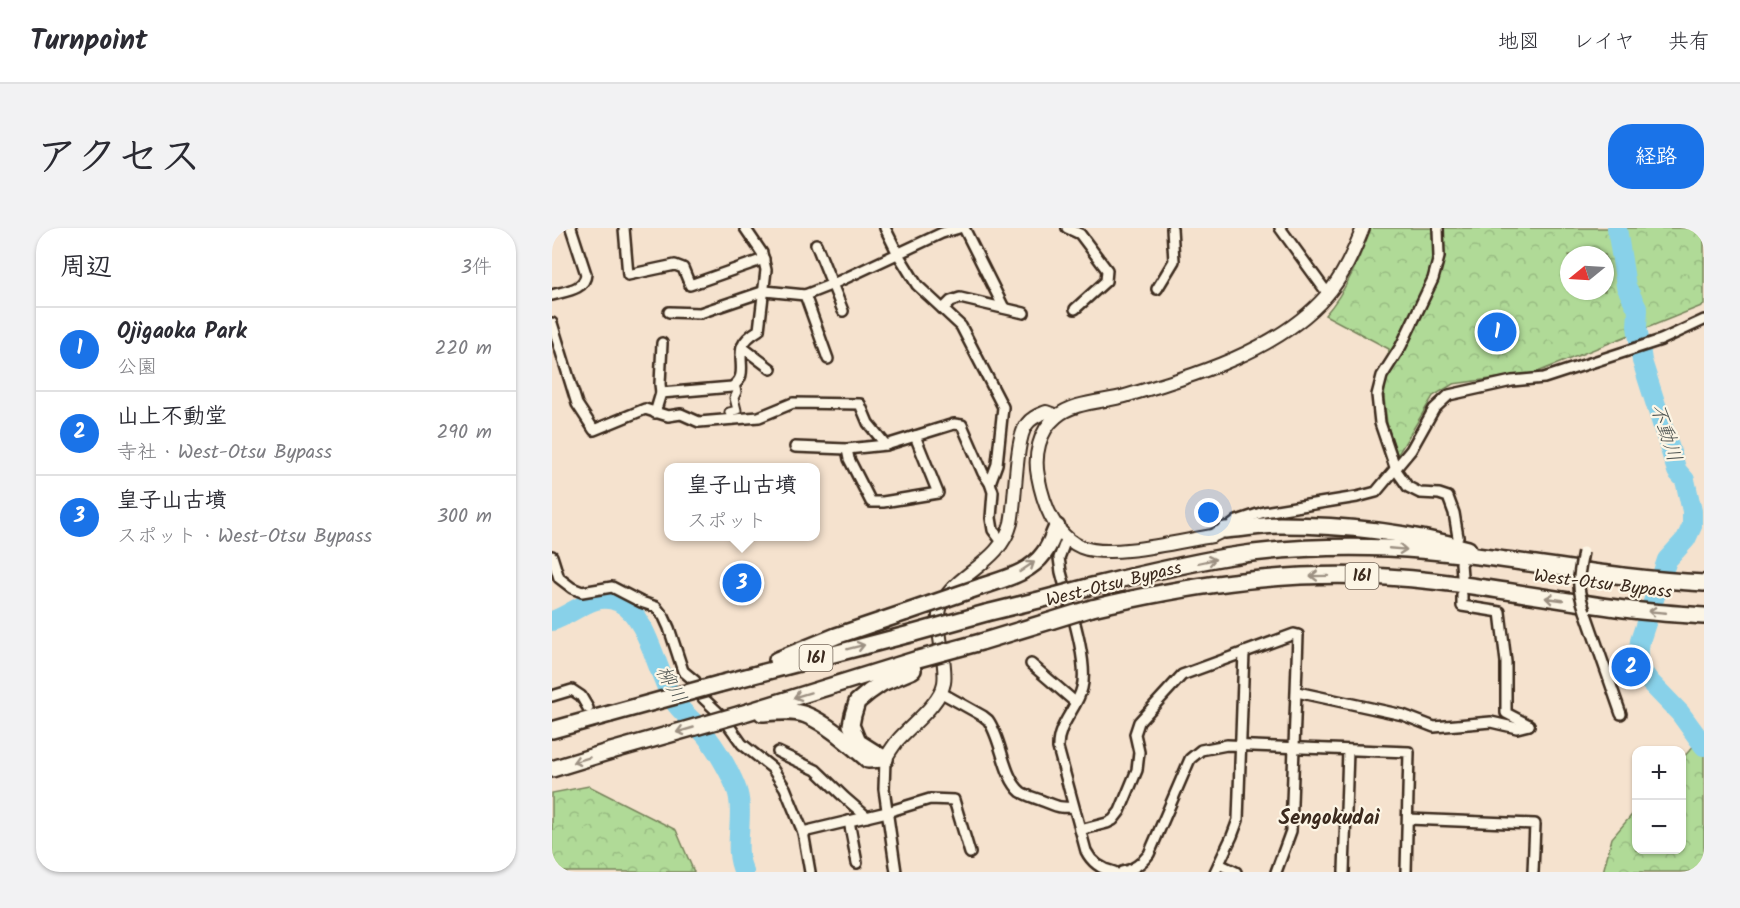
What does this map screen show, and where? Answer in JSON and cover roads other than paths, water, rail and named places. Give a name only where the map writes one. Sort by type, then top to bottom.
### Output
[{"type":"highway","points":[[1225,530],[1278,525],[1381,530],[1422,537],[1511,560]]},
{"type":"highway","points":[[719,684],[836,636],[1017,574],[1031,566],[1045,553],[1062,532]]},
{"type":"highway","name":"West-Otsu Bypass","points":[[552,730],[1088,587],[1225,557],[1279,550],[1389,548],[1511,560],[1633,578],[1699,583]]},
{"type":"highway","name":"West-Otsu Bypass","points":[[552,769],[920,663],[1092,608],[1199,585],[1261,577],[1372,576],[1449,584],[1633,610],[1704,616]]},
{"type":"highway","points":[[885,759],[858,742],[854,735],[851,725],[857,702],[882,683],[920,663]]},
{"type":"highway","points":[[741,714],[777,712],[806,715],[868,760],[885,759]]},
{"type":"street","points":[[552,295],[581,286],[585,282],[586,274],[570,228]]},
{"type":"street","points":[[624,228],[628,275],[675,265],[683,268],[690,285],[764,259]]},
{"type":"street","points":[[661,393],[692,392],[735,385],[742,374],[742,347],[748,338],[759,330],[765,291],[764,259],[746,228]]},
{"type":"street","points":[[885,228],[917,285],[961,326],[1003,407],[997,464],[990,483]]},
{"type":"street","points":[[669,312],[700,313],[765,291],[805,295],[898,254],[941,231],[959,228]]},
{"type":"street","points":[[964,228],[1004,308]]},
{"type":"street","points":[[1067,228],[1080,234],[1107,270],[1106,281],[1075,309]]},
{"type":"street","points":[[1157,289],[1174,261],[1172,228]]},
{"type":"street","points":[[1280,228],[1328,294]]},
{"type":"street","points":[[1363,228],[1354,251],[1328,294],[1312,311],[1253,350],[1183,378],[1125,396],[1072,408],[1057,416],[1048,426],[1041,440],[1035,462],[1048,510],[1062,532],[1082,547],[1101,551],[1119,550],[1212,536],[1237,521],[1264,512],[1376,492],[1411,450],[1434,409],[1449,395],[1512,381],[1544,378],[1660,340],[1704,320]]},
{"type":"street","points":[[1438,228],[1439,257],[1433,279],[1401,346],[1382,376],[1377,395],[1380,423],[1396,470],[1408,487],[1420,492],[1448,497],[1454,513],[1458,537]]},
{"type":"street","points":[[816,244],[843,311]]},
{"type":"street","points":[[805,295],[828,359]]},
{"type":"street","points":[[943,309],[951,301],[960,298],[990,307],[1024,313]]},
{"type":"street","points":[[552,323],[577,404],[594,430],[645,410],[668,416],[681,414],[699,422],[759,417],[793,403],[860,404],[868,423],[886,445]]},
{"type":"street","points":[[655,413],[661,393],[662,343]]},
{"type":"street","points":[[742,347],[771,369]]},
{"type":"street","points":[[732,420],[729,412],[737,410],[734,398],[737,392],[735,385]]},
{"type":"street","points":[[896,872],[884,789],[885,759],[897,741],[921,717],[944,684],[939,614],[942,602],[950,592],[987,560],[1002,542],[1010,525],[1025,425],[1036,416],[1046,412],[1057,416]]},
{"type":"street","points":[[795,447],[847,448],[886,445],[954,424],[962,425],[983,473],[990,483],[993,492],[991,518],[993,530],[1002,542]]},
{"type":"street","points":[[847,448],[849,459],[871,502],[938,493],[915,436]]},
{"type":"street","points":[[1062,532],[1060,572],[1083,663],[1083,687],[1058,737],[1058,748],[1086,851],[1099,867],[1114,872]]},
{"type":"street","points":[[1583,552],[1578,576],[1578,592],[1621,714]]},
{"type":"street","points":[[552,556],[559,578],[572,588],[582,592],[612,587],[640,602],[656,607],[669,628],[683,672],[695,681],[703,698],[722,716],[742,744],[772,768],[785,788],[803,832],[810,872]]},
{"type":"street","points":[[1461,563],[1462,576]]},
{"type":"street","points":[[1297,692],[1403,715],[1434,727],[1491,722],[1517,728],[1529,725],[1506,713],[1506,662],[1500,612],[1462,606],[1462,595]]},
{"type":"street","points":[[1080,830],[1107,823],[1113,820],[1120,811],[1137,770],[1138,752],[1135,734],[1143,716],[1186,672],[1294,634],[1298,635],[1291,831],[1276,872]]},
{"type":"street","points":[[1236,872],[1217,868],[1238,820],[1244,652]]},
{"type":"street","points":[[1031,664],[1075,702]]},
{"type":"street","points":[[552,696],[572,690],[581,696],[588,708]]},
{"type":"street","points":[[940,692],[988,720],[1017,788],[1023,793],[1051,803],[1058,808],[1073,807]]},
{"type":"street","points":[[1122,872],[1133,869],[1149,854],[1190,759],[1201,750],[1227,745],[1409,752],[1406,872]]},
{"type":"street","points":[[1344,872],[1348,750]]},
{"type":"street","points":[[778,752],[816,770],[867,817]]},
{"type":"street","points":[[803,832],[930,799],[954,800],[970,853]]},
{"type":"street","points":[[1408,819],[1535,824],[1533,872]]},
{"type":"street","points":[[849,821],[857,863]]},
{"type":"waterway","name":"不動川","points":[[1617,228],[1626,286],[1638,310],[1637,326],[1642,361],[1677,471],[1685,480],[1692,511],[1692,526],[1686,539],[1667,560],[1640,641],[1637,664],[1650,682],[1680,713],[1704,746]]},
{"type":"waterway","name":"柳川","points":[[552,621],[585,604],[601,599],[619,602],[638,620],[674,701],[707,737],[734,783],[739,799],[739,855],[744,872]]},
{"type":"place","name":"Ojigaoka Park","points":[[1497,332]]},
{"type":"place","name":"皇子山古墳","points":[[742,583]]},
{"type":"place","name":"山上不動堂","points":[[1631,667]]},
{"type":"district","name":"Sengokudai","points":[[1329,818]]}]
